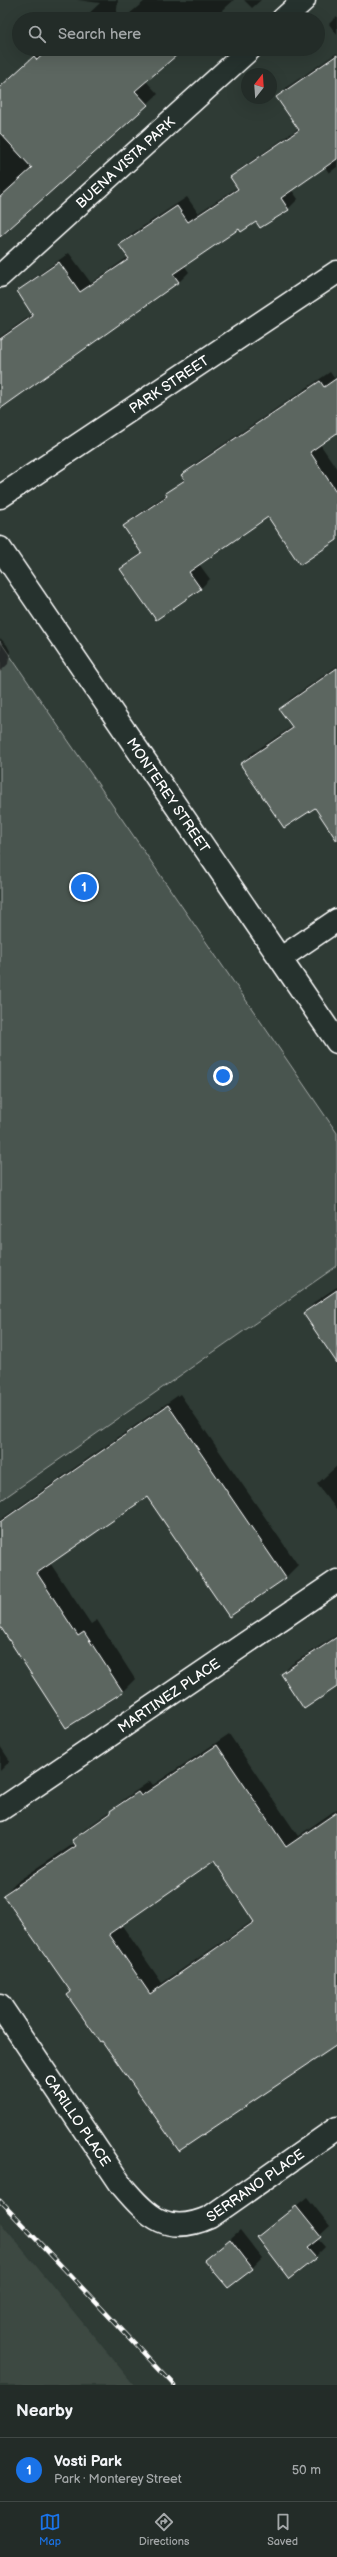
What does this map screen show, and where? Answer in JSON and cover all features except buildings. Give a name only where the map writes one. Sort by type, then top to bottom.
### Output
[{"type":"street","points":[[291,12],[304,0]]},
{"type":"street","name":"BUENA VISTA PARK","points":[[0,276],[242,56]]},
{"type":"street","name":"PARK STREET","points":[[0,498],[337,272]]},
{"type":"street","name":"MONTEREY STREET","points":[[0,548],[337,1042]]},
{"type":"street","points":[[281,958],[337,920]]},
{"type":"street","name":"MARTINEZ PLACE","points":[[0,1810],[337,1581]]},
{"type":"street","name":"CARILLO PLACE","points":[[0,2005],[122,2186],[140,2207],[153,2218],[167,2224]]},
{"type":"street","name":"SERRANO PLACE","points":[[167,2224],[195,2224],[210,2217],[337,2128]]},
{"type":"shaded area","points":[[0,641],[337,1133],[337,1266],[0,1501]]},
{"type":"shaded area","points":[[0,2222],[134,2385],[0,2385]]},
{"type":"railway","points":[[0,2201],[174,2385]]},
{"type":"place","name":"Vosti Park","points":[[84,887]]}]
